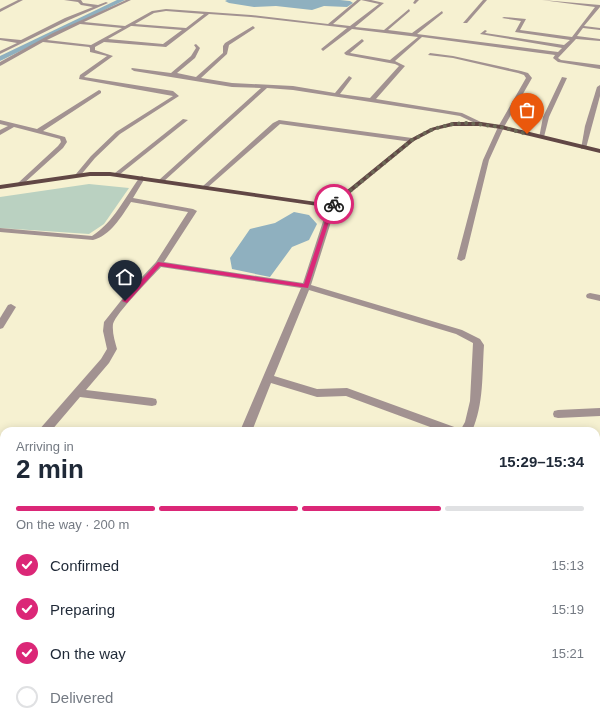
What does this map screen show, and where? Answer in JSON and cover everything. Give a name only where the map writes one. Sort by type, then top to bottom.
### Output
[{"type":"main road","points":[[0,187],[78,175],[117,174],[332,206],[412,140],[433,129],[453,124],[481,124],[501,127],[600,151]]},
{"type":"street","points":[[0,11],[21,0]]},
{"type":"street","points":[[66,0],[80,1],[82,4],[99,6]]},
{"type":"street","points":[[0,53],[66,19],[114,0]]},
{"type":"street","points":[[0,64],[42,41],[129,0]]},
{"type":"street","points":[[329,25],[359,0]]},
{"type":"street","points":[[322,50],[382,3],[363,0]]},
{"type":"street","points":[[465,22],[485,0]]},
{"type":"street","points":[[544,0],[599,6]]},
{"type":"street","points":[[7,3],[15,3]]},
{"type":"street","points":[[599,6],[581,27],[574,38],[556,57],[556,60],[600,67]]},
{"type":"street","points":[[42,41],[93,46],[127,28],[149,14],[161,10],[329,25],[559,54]]},
{"type":"street","points":[[384,32],[409,10]]},
{"type":"street","points":[[412,35],[442,12]]},
{"type":"street","points":[[102,40],[164,46],[208,13]]},
{"type":"street","points":[[504,18],[524,20],[517,31],[518,32],[600,40]]},
{"type":"street","points":[[79,23],[127,28]]},
{"type":"street","points":[[501,23],[508,24]]},
{"type":"street","points":[[132,25],[186,29]]},
{"type":"street","points":[[514,25],[521,26]]},
{"type":"street","points":[[197,79],[225,53],[225,46],[227,44],[254,27]]},
{"type":"street","points":[[581,27],[600,29]]},
{"type":"street","points":[[485,31],[482,34],[565,47]]},
{"type":"street","points":[[391,62],[422,36]]},
{"type":"street","points":[[0,39],[23,42]]},
{"type":"street","points":[[362,40],[346,54],[391,62],[400,65],[401,68],[372,100]]},
{"type":"street","points":[[174,75],[174,73],[195,54],[198,48],[196,45]]},
{"type":"street","points":[[78,175],[93,157],[118,133],[176,96],[174,93],[81,78],[111,56],[92,51],[93,46]]},
{"type":"street","points":[[430,54],[454,57],[511,70],[523,73],[529,78],[501,127],[484,165],[461,259]]},
{"type":"street","points":[[134,69],[232,85],[266,86],[372,100],[453,113],[481,124]]},
{"type":"street","points":[[336,95],[350,78]]},
{"type":"street","points":[[540,137],[546,117],[564,78]]},
{"type":"street","points":[[161,181],[266,86]]},
{"type":"street","points":[[583,148],[600,87]]},
{"type":"street","points":[[39,131],[98,92]]},
{"type":"street","points":[[592,112],[600,113]]},
{"type":"street","points":[[117,174],[185,120]]},
{"type":"street","points":[[0,122],[63,138],[64,142],[61,147],[20,184]]},
{"type":"street","points":[[205,187],[274,124],[279,122],[412,140]]},
{"type":"street","points":[[0,133],[13,125]]},
{"type":"street","points":[[1,231],[93,238],[100,235],[108,228],[142,178]]},
{"type":"street","points":[[48,427],[105,361],[112,349],[108,331],[109,322],[130,295],[158,264],[193,211],[128,199]]},
{"type":"street","points":[[248,427],[306,286],[332,206]]},
{"type":"street","points":[[158,264],[306,286],[459,332],[477,340],[479,345],[476,396],[472,417],[468,427]]},
{"type":"street","points":[[590,296],[600,298]]},
{"type":"street","points":[[0,326],[10,307]]},
{"type":"street","points":[[269,378],[308,391],[338,391],[354,394],[442,427]]},
{"type":"street","points":[[78,393],[152,402]]},
{"type":"street","points":[[558,414],[600,412]]},
{"type":"green space","points":[[89,184],[129,188],[104,224],[89,234],[0,228],[0,197]]},
{"type":"water","points":[[340,0],[350,1],[353,3],[347,7],[324,6],[312,10],[276,6],[254,7],[229,3],[225,1]]},
{"type":"water","points":[[294,212],[309,215],[317,224],[309,240],[292,247],[270,277],[232,269],[230,258],[250,229],[275,223]]},
{"type":"waterway","points":[[0,59],[122,0]]},
{"type":"way so far","points":[[334,204],[412,140],[433,129],[453,124],[467,123],[501,127],[527,134]]},
{"type":"route","points":[[125,301],[158,264],[306,286],[332,206],[334,204]]}]
